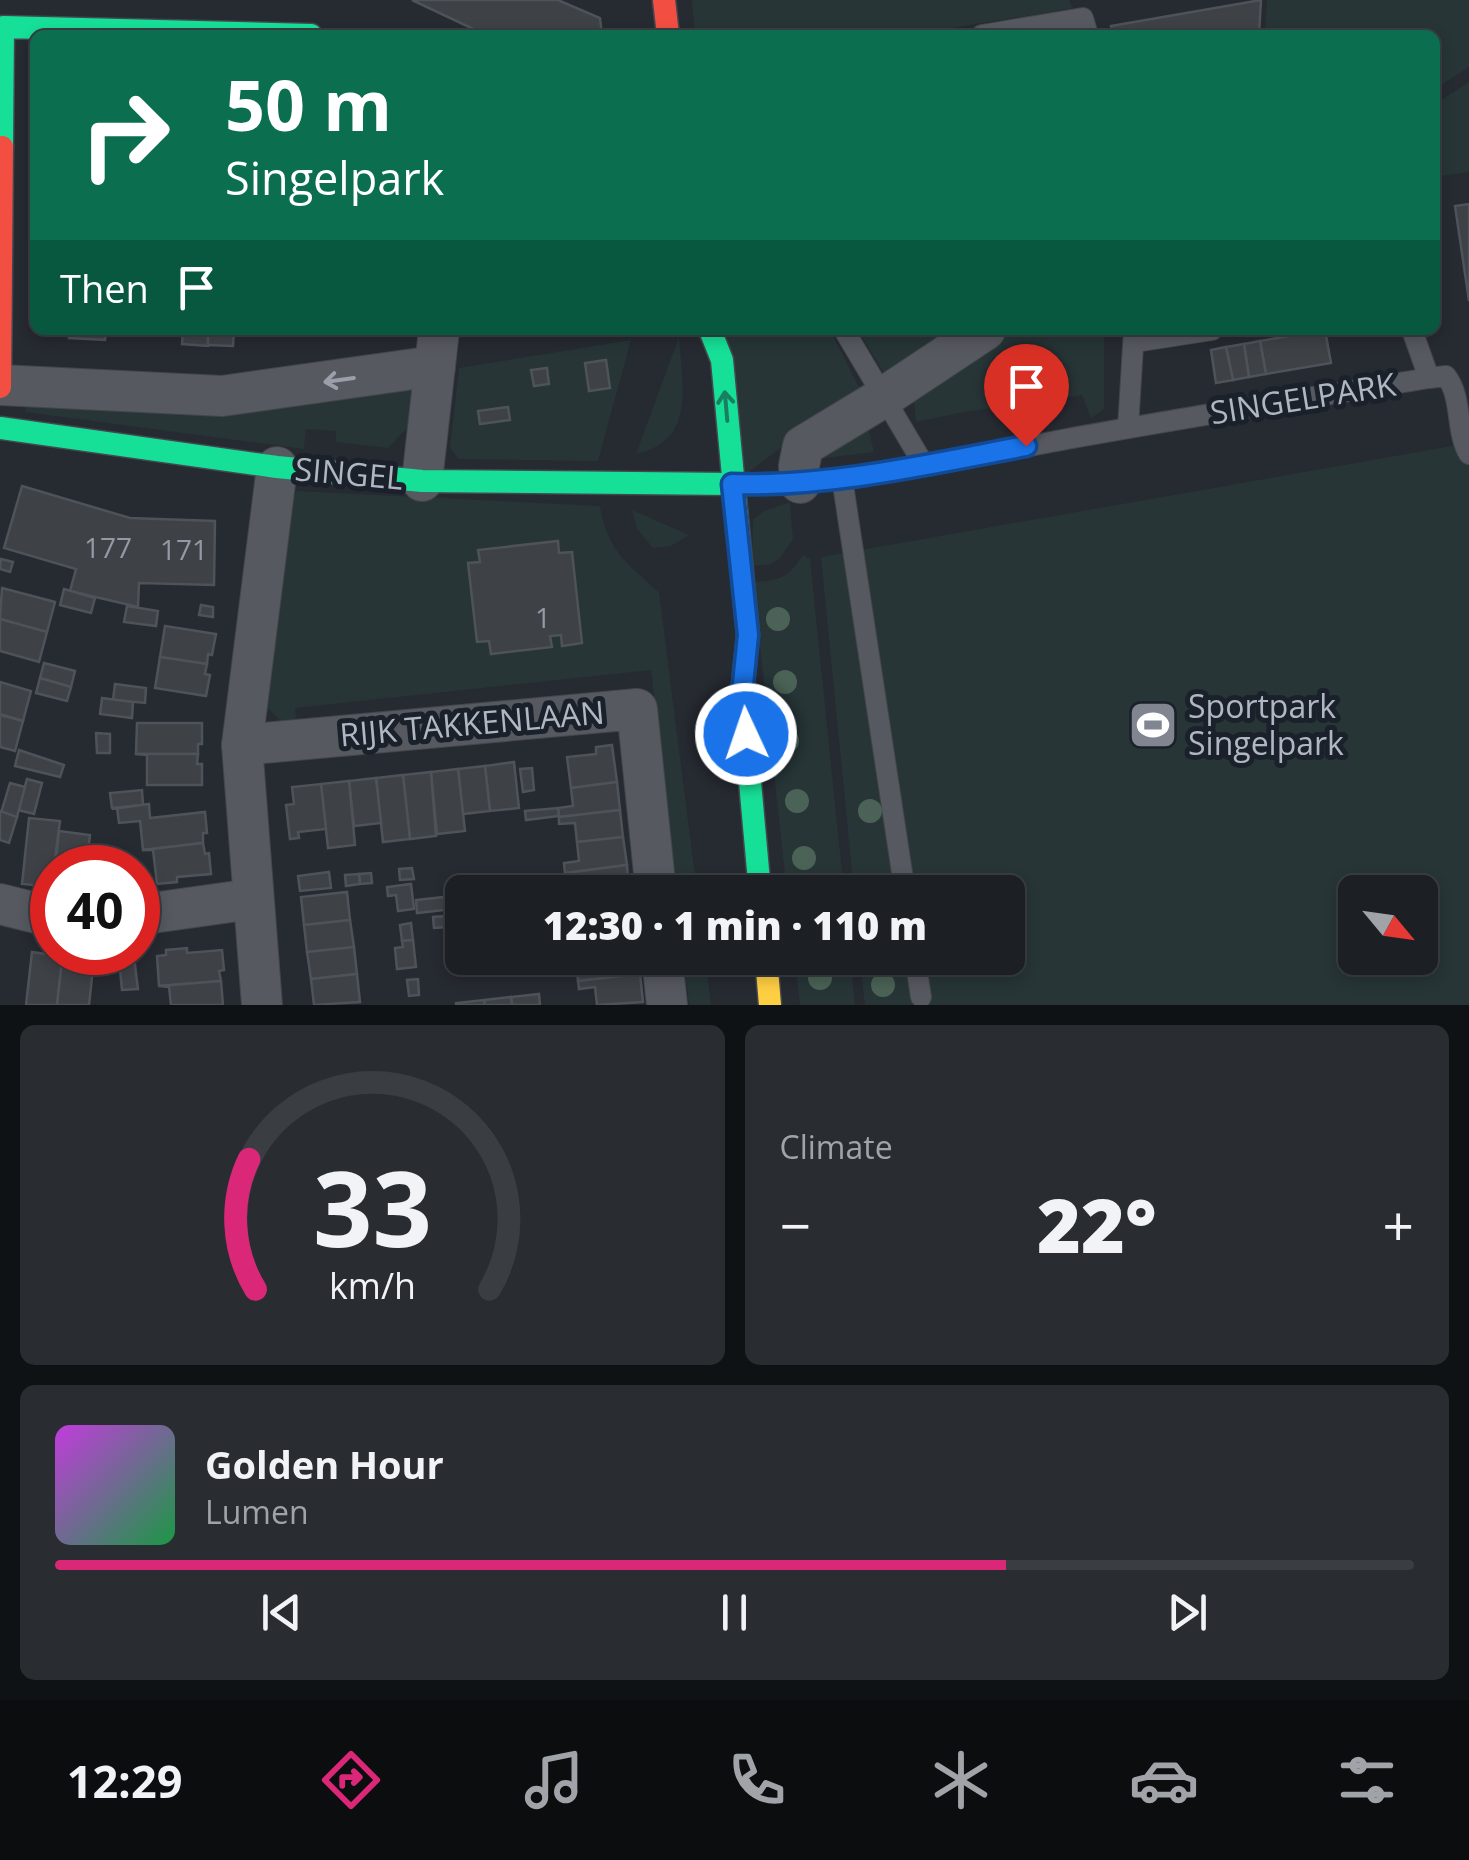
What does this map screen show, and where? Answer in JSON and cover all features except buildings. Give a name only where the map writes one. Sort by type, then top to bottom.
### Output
[{"type":"street","points":[[664,0],[667,30]]},
{"type":"street","points":[[118,30],[3,27],[0,386],[222,396],[437,348],[422,481]]},
{"type":"street","points":[[699,335],[722,360],[748,635],[742,694],[758,875]]},
{"type":"street","points":[[800,483],[803,446],[977,335]]},
{"type":"street","name":"SINGEL","points":[[0,428],[278,468],[422,481],[732,484]]},
{"type":"street","points":[[262,1005],[242,745],[278,468]]},
{"type":"street","points":[[722,640],[742,694]]},
{"type":"street","name":"RIJK TAKKENLAAN","points":[[242,745],[637,709],[654,875]]},
{"type":"street","points":[[160,912],[252,899]]},
{"type":"street","points":[[0,904],[30,912]]},
{"type":"street","points":[[664,975],[667,1005]]},
{"type":"street","points":[[767,975],[770,1005]]},
{"type":"lane","points":[[3,27],[4,0]]},
{"type":"lane","points":[[1012,30],[1083,18],[1087,30]]},
{"type":"lane","points":[[847,335],[924,466]]},
{"type":"lane","name":"SINGELPARK","points":[[732,484],[800,483],[924,466],[1428,378],[1414,335]]},
{"type":"lane","points":[[1128,428],[1135,336]]},
{"type":"lane","points":[[1428,378],[1446,376],[1452,383],[1460,432],[1469,454]]},
{"type":"lane","points":[[842,478],[902,875]]},
{"type":"lane","points":[[918,975],[921,998]]},
{"type":"shaded area","points":[[692,0],[1069,0],[1073,8],[940,30],[695,30]]},
{"type":"shaded area","points":[[1267,0],[1469,0],[1469,67],[1440,86],[1440,30],[1265,30]]},
{"type":"shaded area","points":[[1469,82],[1469,172],[1440,176],[1440,101]]},
{"type":"shaded area","points":[[727,335],[833,335],[860,389],[742,477]]},
{"type":"shaded area","points":[[861,335],[949,335],[885,375]]},
{"type":"shaded area","points":[[1003,335],[1104,335],[1104,409],[1091,418],[1082,395],[916,422],[913,392]]},
{"type":"shaded area","points":[[679,337],[683,391],[677,424],[669,437],[636,454]]},
{"type":"shaded area","points":[[631,340],[598,461],[458,459],[450,447],[459,368]]},
{"type":"shaded area","points":[[416,379],[411,424],[388,448],[336,442],[336,431],[306,429],[304,449],[25,412],[28,401]]},
{"type":"shaded area","points":[[868,427],[874,452],[800,461]]},
{"type":"shaded area","name":"Sportpark Singelpark","points":[[1469,443],[1469,1005],[865,1005],[862,975],[1025,975],[1025,875],[852,875],[821,557]]},
{"type":"shaded area","points":[[296,491],[600,506],[605,527],[619,553],[659,592],[695,875],[674,875],[651,670],[295,708],[297,729],[289,729],[261,701],[286,520]]},
{"type":"shaded area","points":[[790,502],[793,539],[771,564],[752,566],[753,520],[764,511]]},
{"type":"shaded area","points":[[632,510],[689,535],[671,546],[653,548],[637,529]]},
{"type":"shaded area","points":[[803,555],[810,559],[842,875],[785,875],[753,582],[770,581],[793,569]]},
{"type":"shaded area","points":[[686,975],[707,975],[711,1005],[689,1005]]},
{"type":"shaded area","points":[[797,975],[852,975],[855,1005],[800,1005]]},
{"type":"traffic: fast","points":[[2,147],[3,27],[118,30]]},
{"type":"traffic: fast","points":[[712,335],[722,360],[748,635],[742,694],[758,875]]},
{"type":"traffic: fast","points":[[0,428],[277,467],[422,481],[733,484]]},
{"type":"traffic: slow","points":[[767,975],[770,1005]]},
{"type":"traffic: jam","points":[[664,0],[667,30]]},
{"type":"traffic: jam","points":[[0,387],[2,147]]},
{"type":"place","name":"Sportpark Singelpark","points":[[1153,725]]},
{"type":"route","points":[[746,734],[742,694],[748,635],[732,484],[842,478],[1026,446]]}]
